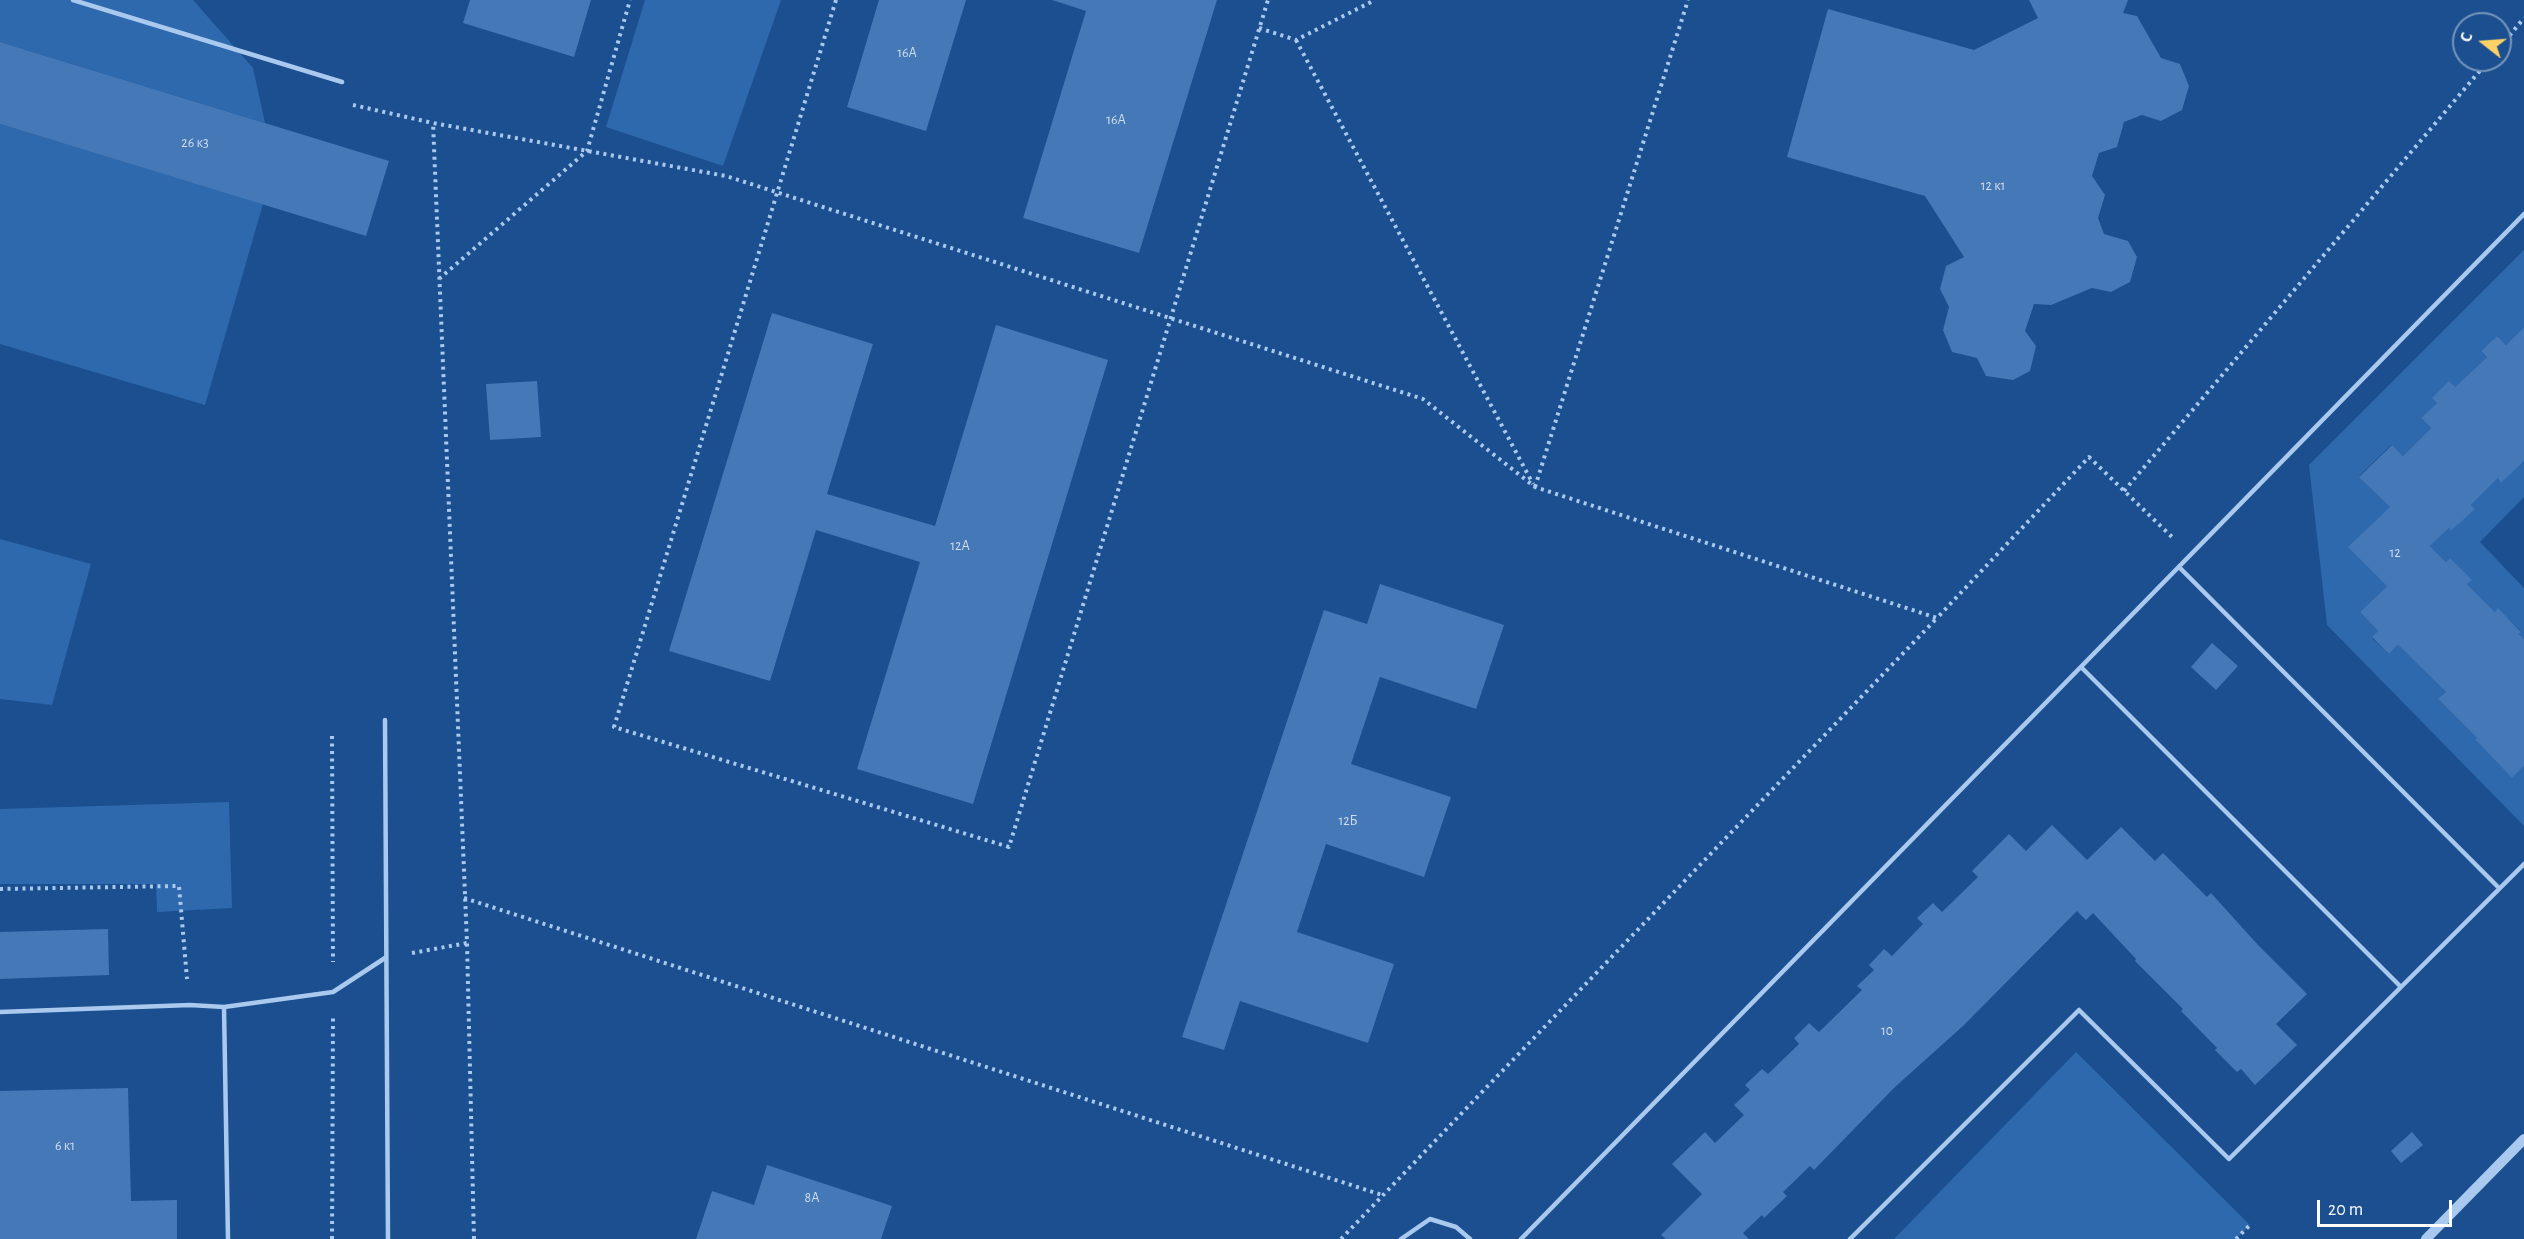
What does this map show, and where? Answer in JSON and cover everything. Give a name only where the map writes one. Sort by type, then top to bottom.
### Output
[{"type":"street","points":[[2426,1239],[2524,1139]]},
{"type":"lane","points":[[73,0],[342,82]]},
{"type":"lane","points":[[1521,1239],[2524,214]]},
{"type":"lane","points":[[2179,567],[2499,888]]},
{"type":"lane","points":[[2081,667],[2401,987]]},
{"type":"lane","points":[[385,720],[388,1239]]},
{"type":"lane","points":[[1850,1239],[2079,1010],[2229,1159],[2524,864]]},
{"type":"lane","points":[[0,1011],[190,1005],[224,1007],[333,992],[385,958]]},
{"type":"lane","points":[[224,1007],[228,1239]]},
{"type":"lane","points":[[1401,1239],[1431,1220],[1456,1227],[1470,1239]]},
{"type":"path","points":[[440,279],[587,151],[630,0]]},
{"type":"path","points":[[836,0],[614,727],[1009,848],[1268,0]]},
{"type":"path","points":[[1296,40],[1375,0]]},
{"type":"path","points":[[1534,487],[1688,0]]},
{"type":"path","points":[[2512,32],[2524,18]]},
{"type":"path","points":[[1259,28],[1296,40],[1534,487]]},
{"type":"path","points":[[2124,491],[2479,72]]},
{"type":"path","points":[[342,82],[353,107],[726,176],[1423,399],[1534,487],[1937,618]]},
{"type":"path","points":[[433,123],[467,943],[474,1239]]},
{"type":"path","points":[[1341,1239],[2089,457],[2190,555]]},
{"type":"path","points":[[332,736],[332,1239]]},
{"type":"path","points":[[0,890],[179,886],[190,1005]]},
{"type":"path","points":[[464,898],[1383,1195]]},
{"type":"path","points":[[385,958],[467,943]]},
{"type":"path","points":[[2236,1239],[2250,1225]]},
{"type":"shaded area","points":[[0,0],[193,0],[253,68],[265,123],[0,42]]},
{"type":"shaded area","points":[[645,0],[781,0],[723,166],[606,127]]},
{"type":"shaded area","points":[[0,124],[263,204],[205,405],[0,344]]},
{"type":"shaded area","points":[[2524,250],[2524,327],[2506,345],[2497,336],[2481,351],[2487,357],[2455,387],[2433,398],[2437,403],[2421,418],[2431,428],[2403,456],[2391,445],[2359,476],[2390,507],[2387,586],[2360,612],[2378,631],[2372,638],[2389,654],[2398,645],[2446,692],[2439,700],[2512,778],[2524,766],[2524,826],[2327,625],[2309,465]]},
{"type":"shaded area","points":[[2524,461],[2524,497],[2480,542],[2524,588],[2524,639],[2519,634],[2521,631],[2498,609],[2495,612],[2467,584],[2471,580],[2450,558],[2446,562],[2430,546],[2449,528],[2452,530],[2474,509],[2471,505],[2498,478],[2501,482]]},
{"type":"shaded area","points":[[0,539],[91,564],[52,705],[0,699]]},
{"type":"shaded area","points":[[229,802],[232,908],[157,912],[156,884],[0,884],[0,809]]},
{"type":"shaded area","points":[[2076,1052],[2250,1225],[2236,1239],[1894,1239]]},
{"type":"building","points":[[470,0],[591,0],[574,57],[463,23]]},
{"type":"building","points":[[879,0],[966,0],[926,131],[847,107]]},
{"type":"building","points":[[1052,0],[1217,0],[1139,253],[1023,218],[1086,11]]},
{"type":"building","points":[[2029,0],[2128,0],[2123,13],[2137,16],[2161,58],[2180,64],[2189,86],[2182,110],[2161,121],[2142,115],[2124,122],[2117,147],[2099,153],[2092,176],[2105,195],[2098,218],[2104,234],[2128,241],[2137,257],[2130,282],[2111,292],[2092,288],[2051,305],[2034,304],[2025,331],[2036,346],[2030,371],[2013,380],[1986,376],[1977,358],[1952,352],[1943,330],[1949,307],[1940,289],[1946,266],[1964,257],[1925,196],[1787,157],[1828,9],[1974,50],[2038,18]]},
{"type":"building","points":[[0,42],[389,161],[366,236],[0,124]]},
{"type":"building","points":[[772,313],[873,344],[827,494],[935,526],[996,325],[1108,360],[973,804],[857,769],[920,562],[816,530],[770,681],[669,651]]},
{"type":"building","points":[[2524,327],[2524,461],[2501,483],[2498,478],[2471,505],[2475,509],[2451,531],[2449,528],[2430,546],[2446,562],[2450,558],[2472,580],[2467,584],[2495,612],[2498,608],[2521,632],[2519,634],[2524,639],[2524,766],[2512,778],[2475,739],[2477,738],[2438,699],[2446,692],[2398,645],[2389,654],[2372,637],[2378,631],[2360,612],[2387,586],[2348,547],[2390,507],[2359,477],[2392,445],[2403,456],[2431,428],[2421,418],[2437,403],[2432,398],[2449,381],[2455,387],[2487,357],[2481,351],[2497,336],[2506,345]]},
{"type":"building","points":[[537,381],[541,437],[490,440],[486,384]]},
{"type":"building","points":[[1380,584],[1504,625],[1476,709],[1380,677],[1351,764],[1451,797],[1424,877],[1326,844],[1297,932],[1394,964],[1368,1043],[1240,1001],[1224,1050],[1182,1037],[1324,610],[1367,624]]},
{"type":"building","points":[[2212,643],[2238,666],[2216,690],[2191,667]]},
{"type":"building","points":[[2052,825],[2087,860],[2121,827],[2155,861],[2163,853],[2207,897],[2211,893],[2307,994],[2276,1024],[2297,1045],[2255,1085],[2241,1069],[2237,1072],[2215,1050],[2217,1048],[2181,1011],[2183,1009],[2135,961],[2136,959],[2093,913],[2086,920],[2077,911],[1963,1026],[1895,1087],[1814,1170],[1810,1166],[1783,1192],[1787,1196],[1764,1218],[1762,1215],[1743,1233],[1749,1239],[1666,1239],[1661,1235],[1702,1194],[1672,1164],[1705,1132],[1715,1143],[1744,1115],[1734,1105],[1750,1090],[1745,1085],[1762,1069],[1768,1074],[1799,1044],[1794,1038],[1809,1023],[1819,1032],[1862,990],[1857,986],[1874,970],[1869,965],[1884,949],[1892,956],[1923,924],[1917,918],[1933,903],[1942,912],[1978,877],[1972,871],[2009,834],[2026,851]]},
{"type":"building","points":[[108,929],[109,975],[0,979],[0,932]]},
{"type":"building","points":[[128,1088],[131,1201],[177,1200],[177,1239],[0,1239],[0,1091]]},
{"type":"building","points":[[2412,1132],[2423,1145],[2401,1163],[2391,1151]]},
{"type":"building","points":[[767,1165],[892,1206],[881,1239],[696,1239],[712,1191],[754,1205]]}]
